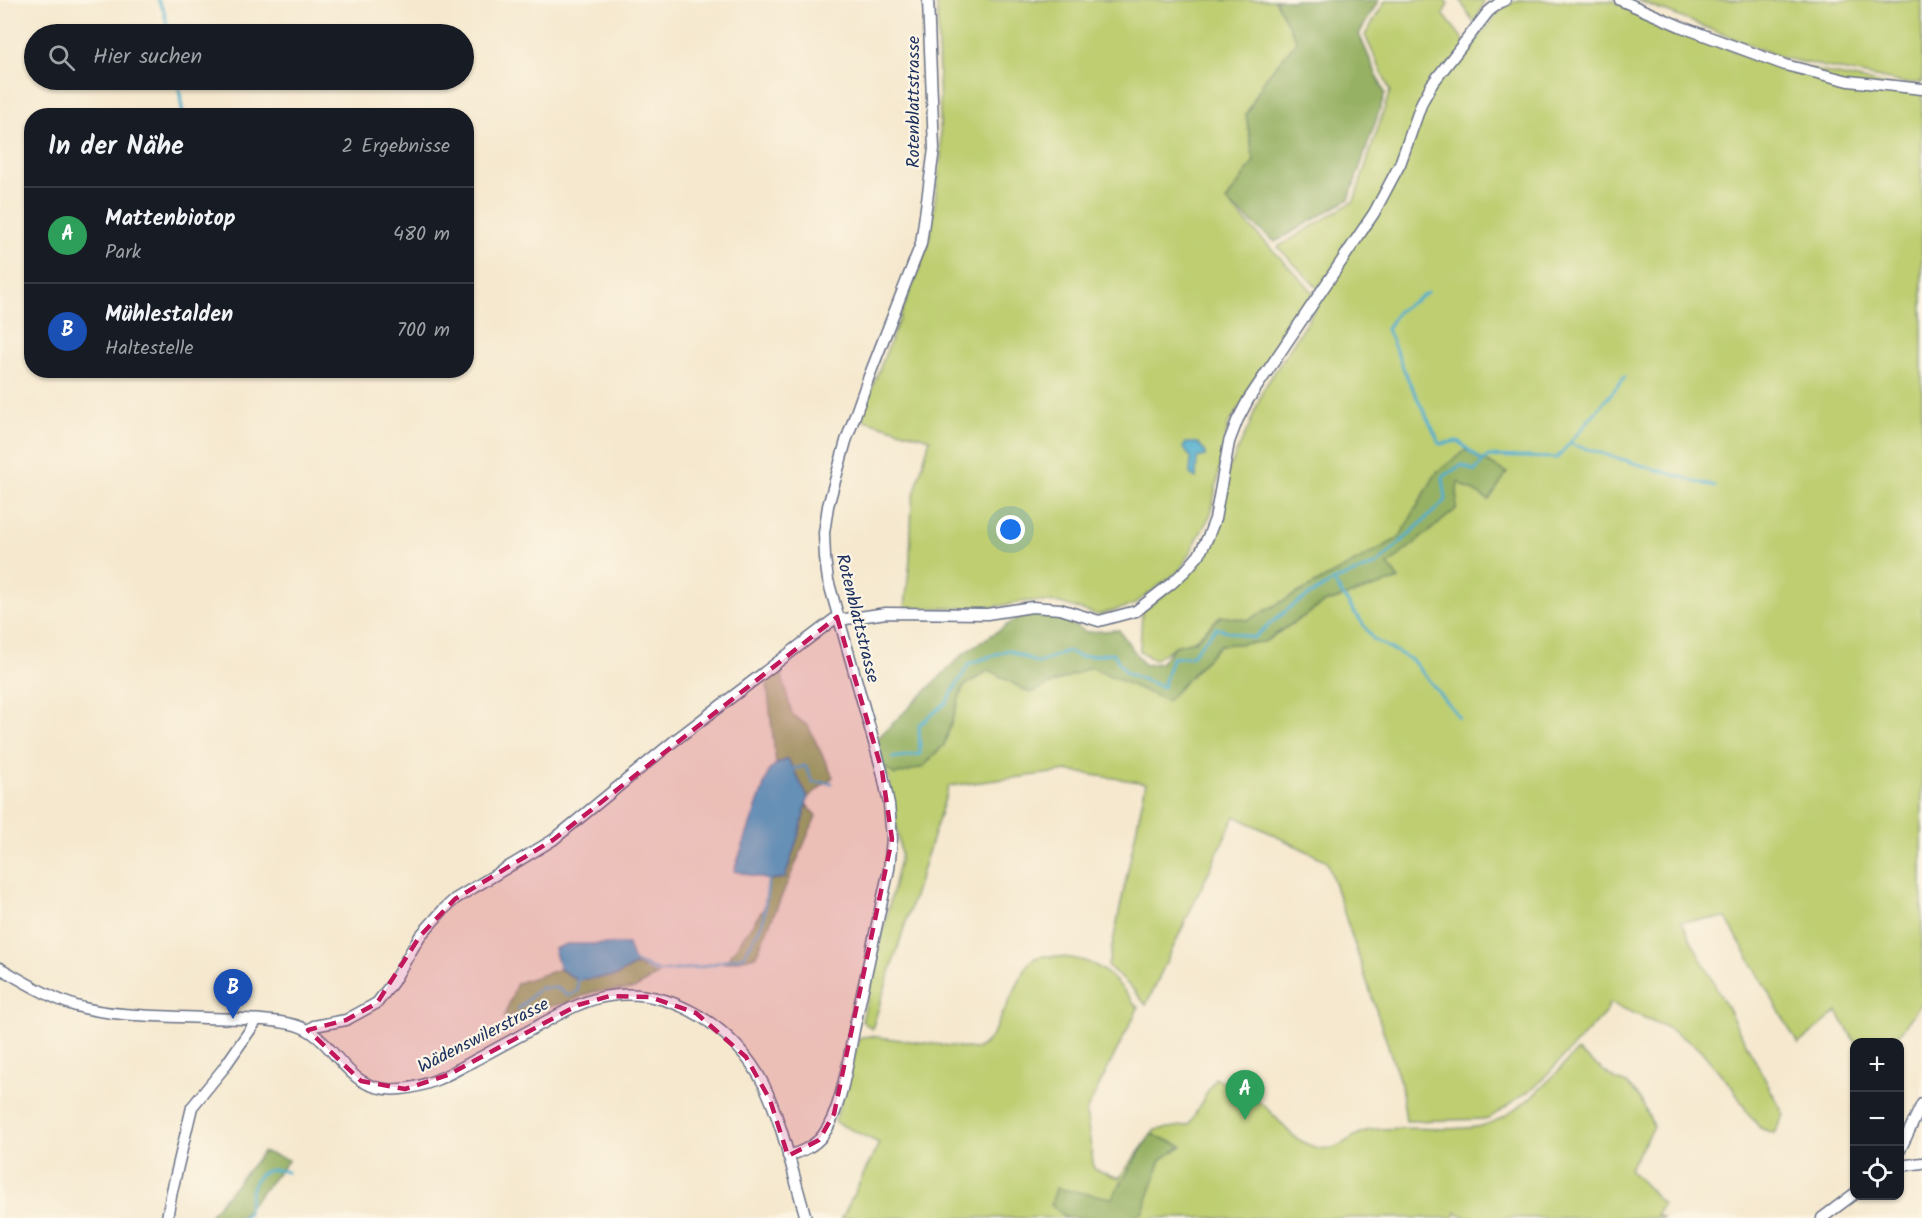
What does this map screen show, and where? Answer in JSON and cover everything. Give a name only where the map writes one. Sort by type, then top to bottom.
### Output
[{"type":"street","name":"Rotenblattstrasse","points":[[788,1156],[802,1151],[819,1140],[834,1114],[889,869],[892,839],[889,804],[882,771],[838,618],[825,558],[824,533],[828,506],[846,441],[921,244],[934,149],[928,0]]},
{"type":"street","points":[[308,1030],[314,1026],[346,1020],[377,1003],[390,987],[411,949],[428,926],[455,899],[553,840],[674,741],[838,618],[886,613],[987,614],[1032,607],[1060,609],[1099,621],[1136,611],[1172,583],[1198,555],[1208,537],[1215,519],[1229,442],[1242,411],[1374,213],[1400,164],[1422,102],[1432,84],[1488,12],[1505,0]]},
{"type":"street","points":[[1620,0],[1682,27],[1785,65],[1849,81],[1922,89]]},
{"type":"street","name":"Wädenswilerstrasse","points":[[0,969],[76,1006],[103,1011],[291,1024],[308,1030],[322,1041],[361,1082],[383,1089],[397,1090],[425,1084],[447,1075],[563,1012],[593,1000],[633,994],[668,1002],[696,1013],[711,1023],[734,1043],[755,1070],[770,1100],[806,1218]]},
{"type":"street","points":[[167,1218],[192,1107],[223,1069],[257,1020]]},
{"type":"street","points":[[1901,1146],[1922,1104]]},
{"type":"street","points":[[1904,1165],[1922,1163]]},
{"type":"street","points":[[1822,1218],[1850,1197]]},
{"type":"highlighted area","points":[[837,617],[882,771],[892,839],[834,1114],[819,1140],[788,1156],[770,1100],[746,1057],[696,1013],[650,997],[610,996],[578,1005],[448,1075],[405,1089],[361,1081],[308,1030],[346,1020],[377,1003],[420,936],[455,899],[553,840]]},
{"type":"green space","points":[[937,0],[1275,0],[1297,41],[1265,79],[1246,114],[1254,161],[1226,201],[1314,293],[1228,425],[1211,514],[1180,570],[1133,605],[1098,615],[1060,603],[1029,601],[987,608],[905,608],[912,502],[930,439],[860,419],[929,243],[941,157]]},
{"type":"green space","points":[[1275,0],[1379,0],[1359,34],[1385,94],[1349,199],[1275,242],[1226,201],[1254,161],[1246,115],[1265,79],[1297,41]]},
{"type":"green space","points":[[1386,0],[1445,0],[1448,4],[1443,14],[1470,48],[1503,7],[1519,0],[1613,1],[1746,56],[1922,92],[1922,1003],[1896,1038],[1853,1038],[1837,1012],[1798,1044],[1726,918],[1681,921],[1784,1115],[1774,1133],[1760,1128],[1732,1087],[1698,1047],[1664,1026],[1610,1003],[1606,1012],[1536,1086],[1488,1119],[1406,1121],[1401,1085],[1327,861],[1235,816],[1146,1005],[1132,988],[1108,966],[1146,783],[1068,771],[949,786],[872,1029],[862,1021],[901,855],[889,779],[883,766],[895,775],[923,766],[944,745],[963,687],[989,670],[1030,693],[1091,667],[1167,700],[1220,645],[1264,642],[1324,603],[1399,579],[1388,565],[1456,509],[1457,482],[1506,474],[1437,472],[1399,538],[1248,620],[1220,616],[1194,641],[1175,646],[1154,660],[1140,651],[1142,612],[1187,576],[1219,528],[1227,473],[1263,390],[1324,295],[1278,247],[1354,201],[1390,91],[1365,35]]},
{"type":"green space","points":[[1460,0],[1484,0],[1474,23]]},
{"type":"green space","points":[[1637,0],[1922,0],[1922,83],[1904,83],[1783,58]]},
{"type":"green space","points":[[1466,450],[1507,473],[1489,500],[1458,482],[1456,509],[1388,565],[1399,579],[1324,603],[1264,642],[1220,645],[1167,701],[1091,667],[1030,693],[989,670],[963,687],[944,745],[923,767],[895,775],[883,766],[877,739],[964,653],[1027,612],[1057,615],[1086,632],[1119,630],[1144,665],[1160,663],[1175,646],[1195,641],[1221,616],[1248,620],[1399,538],[1437,472]]},
{"type":"green space","points":[[775,669],[781,672],[792,714],[808,726],[833,777],[808,797],[788,759],[776,764],[766,675]]},
{"type":"green space","points":[[806,804],[816,816],[756,956],[725,963],[764,908],[769,880],[785,878]]},
{"type":"green space","points":[[1043,956],[1076,959],[1099,967],[1118,983],[1138,1008],[1086,1112],[1094,1169],[1119,1178],[1155,1130],[1189,1125],[1215,1078],[1259,1102],[1301,1141],[1320,1148],[1327,1148],[1340,1145],[1370,1130],[1463,1128],[1490,1123],[1531,1097],[1577,1051],[1616,1080],[1627,1084],[1639,1096],[1654,1127],[1629,1169],[1663,1204],[1657,1215],[1664,1218],[1468,1218],[1455,1212],[1454,1218],[842,1218],[879,1143],[835,1122],[859,1038],[869,1036],[975,1049],[981,1047],[991,1037],[1028,964],[1035,958]]},
{"type":"green space","points":[[635,965],[657,975],[634,989],[592,992],[569,1002],[504,1017],[517,983],[560,969],[577,980],[616,976]]},
{"type":"green space","points":[[1151,1134],[1182,1146],[1161,1160],[1143,1212],[1132,1218],[1066,1218],[1051,1205],[1056,1188],[1112,1198]]},
{"type":"green space","points":[[263,1152],[289,1160],[240,1218],[207,1218]]},
{"type":"water","points":[[1186,443],[1198,443],[1206,453],[1205,456],[1197,458],[1196,478],[1190,474],[1191,458],[1183,447]]},
{"type":"water","points":[[788,759],[808,797],[785,878],[769,880],[734,871],[769,771],[776,764]]},
{"type":"water","points":[[567,944],[628,944],[635,965],[616,976],[577,980],[560,969],[554,949]]},
{"type":"waterway","points":[[158,0],[164,11],[167,24]]},
{"type":"waterway","points":[[179,90],[182,108]]},
{"type":"waterway","points":[[1427,293],[1398,311],[1387,329],[1407,377],[1440,444],[1458,441],[1483,462]]},
{"type":"waterway","points":[[892,758],[920,754],[919,725],[946,703],[969,664],[1008,650],[1038,663],[1067,651],[1080,657],[1113,653],[1126,673],[1163,687],[1172,658],[1191,656],[1216,628],[1253,638],[1292,606],[1333,581],[1377,564],[1446,500],[1443,477],[1461,465],[1475,471],[1488,456],[1557,458],[1625,377]]},
{"type":"waterway","points":[[1570,444],[1715,487]]},
{"type":"waterway","points":[[1333,581],[1374,640],[1412,660],[1459,717]]},
{"type":"waterway","points":[[793,771],[793,769],[805,766],[813,782],[832,783]]},
{"type":"waterway","points":[[629,962],[633,961],[659,972],[701,967],[744,956],[763,922],[769,877]]},
{"type":"waterway","points":[[518,1009],[540,988],[557,988],[568,996],[578,991],[577,980],[581,979]]},
{"type":"waterway","points":[[242,1218],[248,1213],[250,1194],[256,1179],[268,1171],[287,1172]]},
{"type":"place","name":"Mühlestalden","points":[[233,1019]]},
{"type":"place","name":"Mattenbiotop","points":[[1245,1120]]}]
